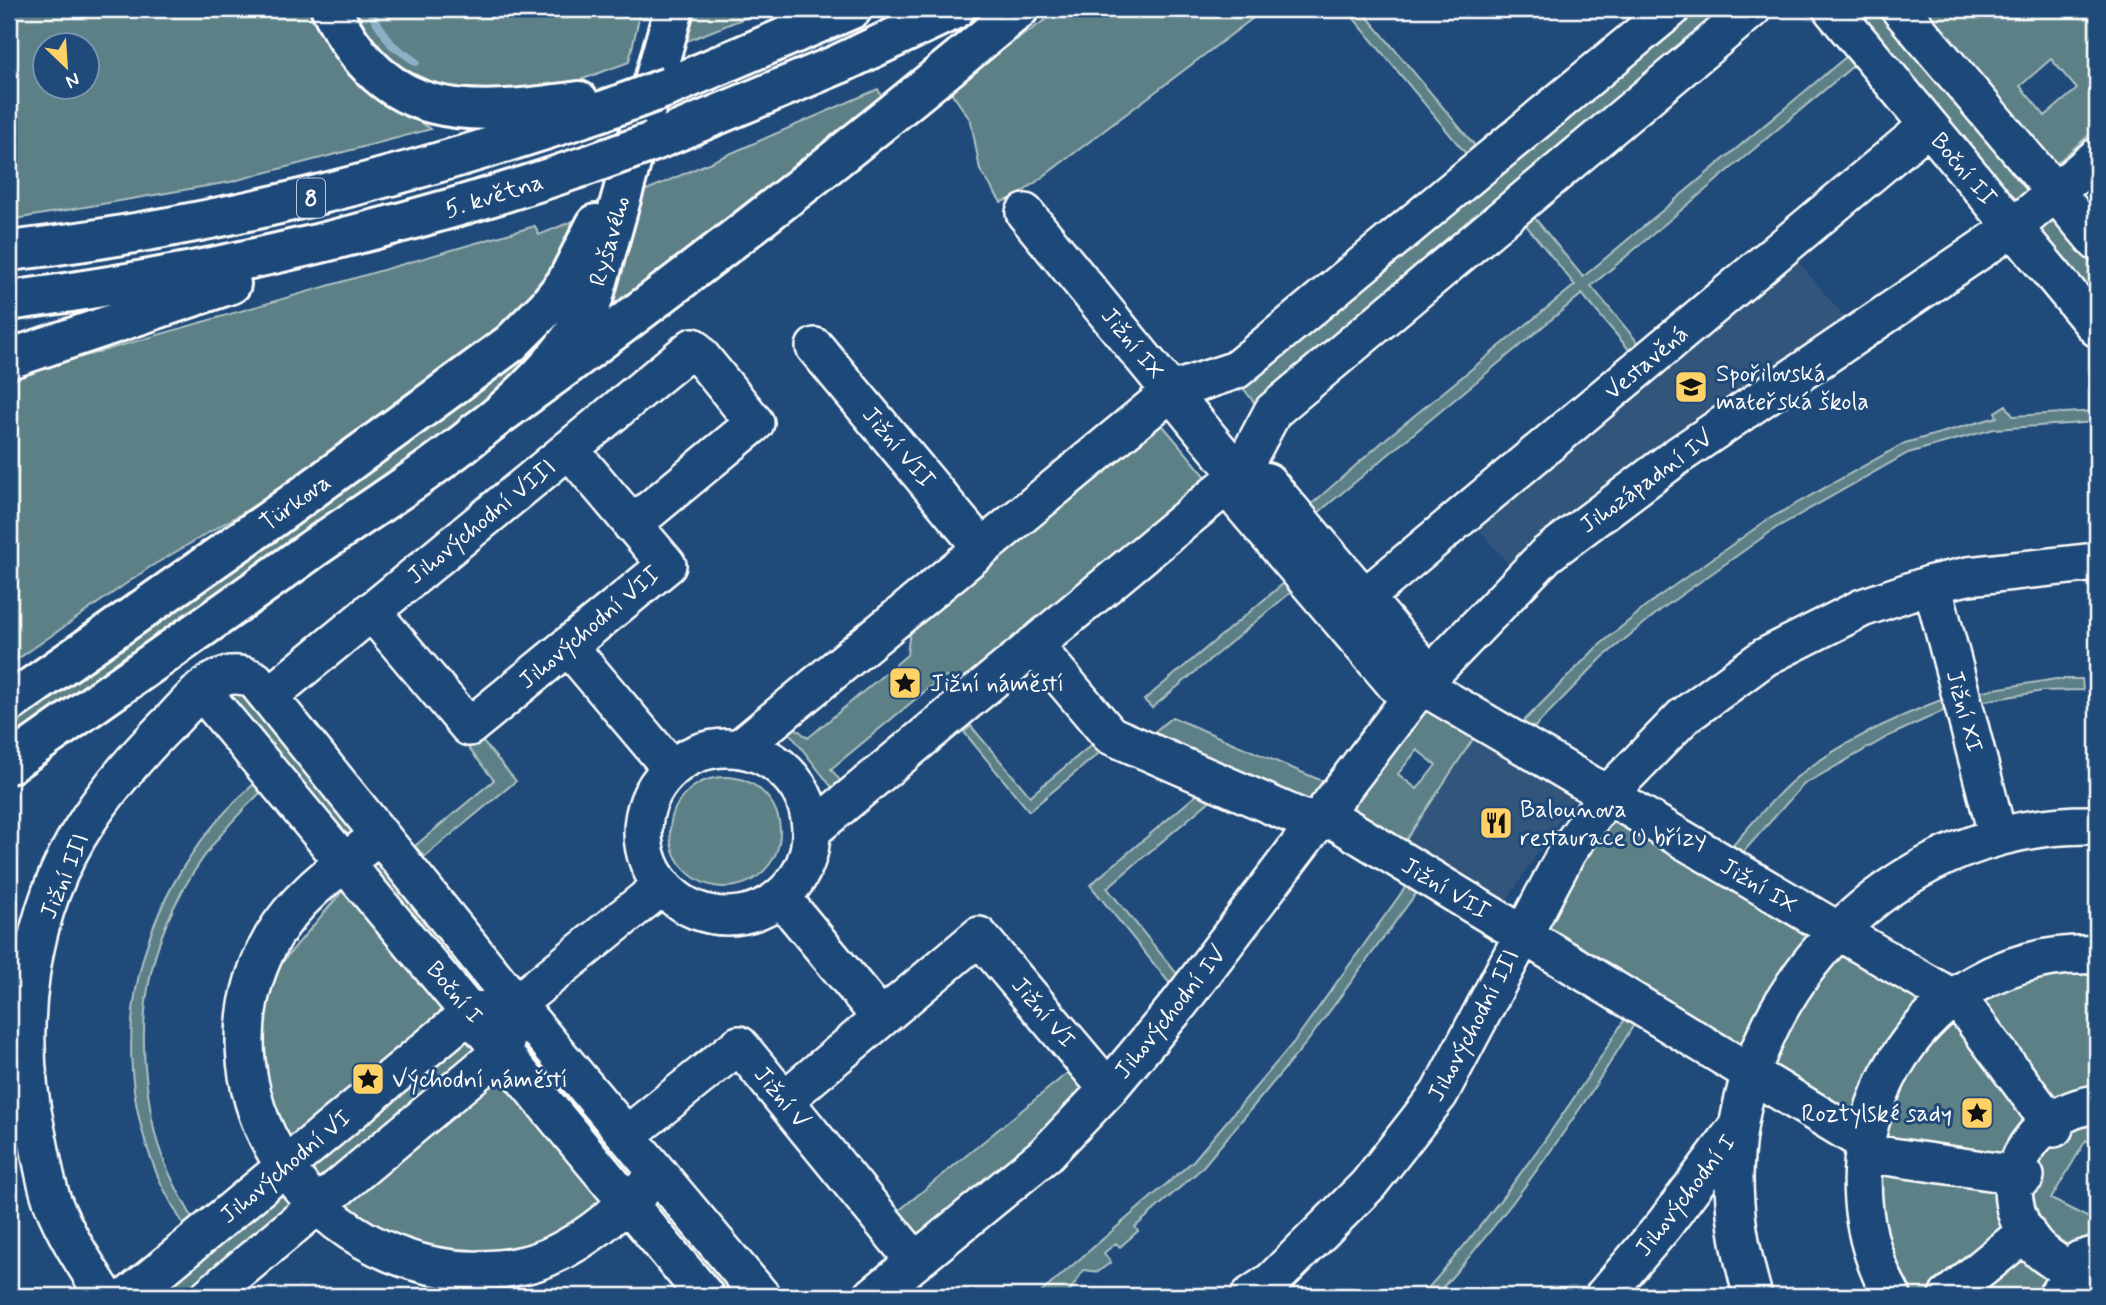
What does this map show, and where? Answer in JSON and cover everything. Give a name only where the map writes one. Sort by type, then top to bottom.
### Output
[{"type":"main road","points":[[331,9],[359,57],[381,77],[417,99],[436,105],[485,111],[607,104]]},
{"type":"main road","name":"Ryšavého","points":[[566,283],[587,245],[600,211],[654,9]]},
{"type":"main road","name":"Ryšavého","points":[[475,433],[555,360],[586,316],[599,280],[674,9]]},
{"type":"main road","name":"5. května","points":[[9,251],[148,230],[299,201],[471,154],[607,104],[668,87],[852,9]]},
{"type":"main road","name":"5. května","points":[[9,301],[187,273],[387,226],[591,164],[652,142],[839,64],[955,9]]},
{"type":"main road","points":[[475,433],[612,334],[934,81],[1019,9]]},
{"type":"main road","points":[[9,359],[178,303],[387,226]]},
{"type":"main road","name":"Türkova","points":[[9,703],[457,385],[524,331],[566,283]]},
{"type":"main road","name":"Türkova","points":[[9,764],[475,433]]},
{"type":"street","points":[[740,748],[1172,391],[1236,370],[1671,9]]},
{"type":"street","points":[[812,830],[1239,475],[1273,411],[1752,9]]},
{"type":"street","name":"Boční II","points":[[1832,9],[2097,328]]},
{"type":"street","points":[[1900,9],[2097,242]]},
{"type":"street","name":"Vestavěná","points":[[1364,598],[1928,126]]},
{"type":"street","name":"Jihozápadní IV","points":[[1421,685],[1546,555],[1676,457],[2014,227],[2097,157]]},
{"type":"street","name":"Jižní IX","points":[[1026,213],[1239,475],[1241,503],[1396,685],[1421,685],[1952,999],[1969,1011],[2051,1125]]},
{"type":"street","name":"Jihovýchodní VIII","points":[[269,696],[693,347],[755,423],[632,525]]},
{"type":"street","name":"Jižní VII","points":[[815,347],[982,548]]},
{"type":"street","points":[[569,449],[632,525]]},
{"type":"street","points":[[1239,475],[1267,482],[1418,660],[1421,685]]},
{"type":"street","name":"Jihovýchodní VII","points":[[372,611],[469,727],[667,565],[632,525]]},
{"type":"street","name":"Jihovýchodní III","points":[[1250,1296],[1272,1281],[1368,1185],[1439,1094],[1567,852],[1607,795],[1683,717],[1765,657],[1862,608],[1932,584],[1968,576],[2097,562]]},
{"type":"street","name":"Jižní XI","points":[[1932,584],[1998,837]]},
{"type":"street","name":"Jižní VII","points":[[1034,645],[1110,735],[1303,819],[1336,821],[1864,1142],[1871,1154],[2020,1175]]},
{"type":"street","points":[[568,646],[671,768]]},
{"type":"street","name":"Jižní III","points":[[104,1296],[53,1202],[27,1093],[18,987],[37,942],[64,863],[87,821],[141,752],[201,690],[229,674],[243,674],[256,680],[269,696]]},
{"type":"street","name":"Jihovýchodní IV","points":[[873,1296],[1045,1155],[1108,1088],[1179,1004],[1421,685]]},
{"type":"street","name":"Boční I","points":[[201,690],[705,1296]]},
{"type":"street","name":"Boční I","points":[[269,696],[516,1004],[761,1296]]},
{"type":"street","points":[[715,748],[740,748],[772,761],[798,785],[808,807],[812,830],[808,855],[797,878],[781,897],[758,910],[732,916],[706,914],[653,894],[643,838],[645,812],[655,788],[671,768],[692,755],[715,748]]},
{"type":"street","points":[[1753,1296],[1736,1224],[1734,1182],[1738,1125],[1761,1044],[1787,994],[1837,930],[1892,885],[1929,863],[1998,837],[2052,827],[2097,825]]},
{"type":"street","points":[[380,835],[345,862],[287,916],[273,937],[252,985],[247,1015],[250,1077],[256,1107],[284,1167],[316,1207],[359,1241],[390,1256],[421,1267],[480,1271],[527,1264],[559,1251],[627,1204],[659,1174]]},
{"type":"street","name":"Jihovýchodní VI","points":[[129,1296],[471,1012],[516,1004],[653,894]]},
{"type":"street","points":[[781,897],[881,1018],[784,1100]]},
{"type":"street","name":"Jižní VI","points":[[881,1018],[979,936],[1108,1088]]},
{"type":"street","points":[[1892,1296],[1876,1264],[1866,1231],[1861,1199],[1864,1142],[1881,1086],[1898,1056],[1924,1024],[1952,999],[1988,977],[2021,964],[2074,954],[2097,955]]},
{"type":"street","points":[[503,1050],[516,1004]]},
{"type":"street","name":"Jižní V","points":[[627,1135],[739,1045],[915,1261]]},
{"type":"street","name":"Jihovýchodní VI","points":[[209,1296],[503,1050]]},
{"type":"street","points":[[2081,1277],[2039,1249],[2025,1232],[2018,1214],[2020,1175],[2024,1150],[2051,1125],[2078,1107],[2097,1104]]},
{"type":"street","name":"Jihovýchodní I","points":[[1604,1296],[1664,1225],[1738,1125]]},
{"type":"street","points":[[1948,1296],[2025,1232]]},
{"type":"shaded area","name":"Spořilovská mateřská škola","points":[[1792,254],[1848,321],[1511,567],[1471,520]]},
{"type":"shaded area","points":[[1477,733],[1579,790],[1499,912],[1400,849]]},
{"type":"green space","points":[[9,9],[313,9],[332,47],[346,63],[378,92],[431,129],[230,182],[9,220]]},
{"type":"green space","points":[[355,9],[641,9],[629,62],[583,79],[570,87],[542,95],[437,91],[391,62],[373,41]]},
{"type":"green space","points":[[687,9],[767,9],[680,44]]},
{"type":"green space","points":[[1061,9],[1265,9],[1016,197],[1001,202],[980,170],[971,121],[951,92],[973,70]]},
{"type":"green space","points":[[1346,9],[1361,9],[1481,153],[1471,160]]},
{"type":"green space","points":[[1687,9],[1735,9],[1256,405],[1240,384]]},
{"type":"green space","points":[[1843,9],[1891,9],[2039,186],[2016,212]]},
{"type":"green space","points":[[1917,9],[2097,9],[2097,128],[2049,170]],"holes":[[[2051,59],[2077,89],[2045,116],[2020,86]]]},
{"type":"green space","points":[[1853,51],[1860,60],[1591,286],[1645,351],[1636,358],[1582,294],[1313,517],[1306,509],[1388,437],[1575,285],[1520,218],[1529,211],[1583,277]]},
{"type":"green space","points":[[878,89],[883,100],[600,324],[633,196]]},
{"type":"green space","points":[[2055,218],[2097,259],[2097,313],[2037,234]]},
{"type":"green space","points":[[573,221],[545,283],[479,349],[283,489],[150,567],[9,665],[9,378],[535,226],[539,235]]},
{"type":"green space","points":[[550,334],[496,398],[9,741],[9,720],[386,457],[495,379]]},
{"type":"green space","points":[[2006,405],[2013,416],[2097,411],[2097,422],[1994,429],[1908,453],[1776,528],[1663,608],[1602,658],[1527,735],[1516,729],[1596,648],[1655,599],[1767,520],[1905,443],[1997,417],[1995,412]]},
{"type":"green space","points":[[1159,421],[1207,478],[961,684],[947,677],[941,678],[831,769],[842,783],[834,790],[788,731],[793,726],[808,738],[907,655],[910,630]]},
{"type":"green space","points":[[1290,578],[1297,587],[1152,708],[1144,700]]},
{"type":"green space","points":[[2056,679],[2082,679],[2083,690],[2043,691],[1972,703],[1969,693]]},
{"type":"green space","points":[[235,680],[360,829],[350,841],[222,692]]},
{"type":"green space","points":[[1951,696],[1954,706],[1889,736],[1803,785],[1738,858],[1727,852],[1773,800],[1806,770],[1866,733]]},
{"type":"green space","points":[[1426,702],[1477,733],[1400,849],[1342,811]],"holes":[[[1417,750],[1436,765],[1417,789],[1398,774]]]},
{"type":"green space","points":[[1172,717],[1334,786],[1317,808],[1146,739]]},
{"type":"green space","points":[[971,726],[1030,796],[1096,741],[1219,793],[1107,888],[1178,975],[1171,985],[1090,885],[1201,791],[1104,749],[1029,811],[964,732]]},
{"type":"green space","points":[[477,735],[516,781],[424,857],[415,846],[494,780],[465,744]]},
{"type":"green space","points":[[725,777],[746,781],[764,793],[776,811],[780,832],[776,853],[764,871],[746,883],[725,887],[704,883],[686,871],[674,853],[670,832],[674,811],[686,793],[704,781]]},
{"type":"green space","points":[[255,783],[262,791],[232,822],[206,855],[166,924],[146,1001],[144,1042],[153,1123],[166,1165],[197,1226],[187,1231],[158,1177],[139,1116],[132,1063],[133,1011],[143,960],[160,910],[185,864],[217,821]]},
{"type":"green space","points":[[1608,813],[1812,934],[1739,1055],[1535,928]]},
{"type":"green space","points":[[379,852],[489,984],[480,998],[366,866]]},
{"type":"green space","points":[[1410,881],[1420,888],[1307,1042],[1201,1169],[1135,1227],[1138,1231],[1120,1247],[1116,1243],[1104,1253],[1111,1262],[1098,1272],[1084,1270],[1070,1290],[1063,1295],[1037,1296],[1193,1161],[1293,1043]]},
{"type":"green space","points":[[345,888],[450,1016],[287,1147],[262,1071],[261,1024],[272,974]]},
{"type":"green space","points":[[1834,948],[1926,995],[1852,1123],[1765,1077],[1777,1032]]},
{"type":"green space","name":"Roztylské sady","points":[[2097,964],[2097,1035],[2091,1087],[2046,1106],[2008,1235],[1929,1296],[1904,1296],[1872,1211],[1887,1098],[1910,1057],[1999,984]]},
{"type":"green space","points":[[1626,1017],[1635,1023],[1541,1164],[1490,1231],[1435,1296],[1421,1296],[1477,1230],[1530,1161]]},
{"type":"green space","points":[[459,1030],[484,1059],[325,1190],[302,1162]]},
{"type":"green space","points":[[524,1037],[641,1168],[634,1183],[518,1049]]},
{"type":"green space","points":[[1076,1066],[1091,1090],[919,1244],[896,1213]]},
{"type":"green space","points":[[496,1072],[606,1206],[555,1238],[498,1256],[441,1257],[339,1208]]},
{"type":"green space","points":[[2097,1120],[2097,1146],[2086,1140],[2051,1199],[2097,1222],[2097,1264],[2042,1228],[2028,1194],[2034,1159],[2053,1133]]},
{"type":"green space","points":[[277,1182],[302,1211],[200,1296],[141,1296]]},
{"type":"green space","points":[[655,1191],[745,1296],[722,1296],[646,1203]]},
{"type":"green space","points":[[2019,1249],[2054,1271],[2044,1296],[1961,1296]]},
{"type":"waterway","points":[[368,9],[392,45],[416,62]]},
{"type":"place","name":"Spořilovská mateřská škola","points":[[1691,387]]},
{"type":"place","name":"Jižní náměstí","points":[[905,683]]},
{"type":"place","name":"Balounova restaurace U břízy","points":[[1496,823]]},
{"type":"place","name":"Východní náměstí","points":[[368,1079]]},
{"type":"place","name":"Roztylské sady","points":[[1977,1113]]}]
